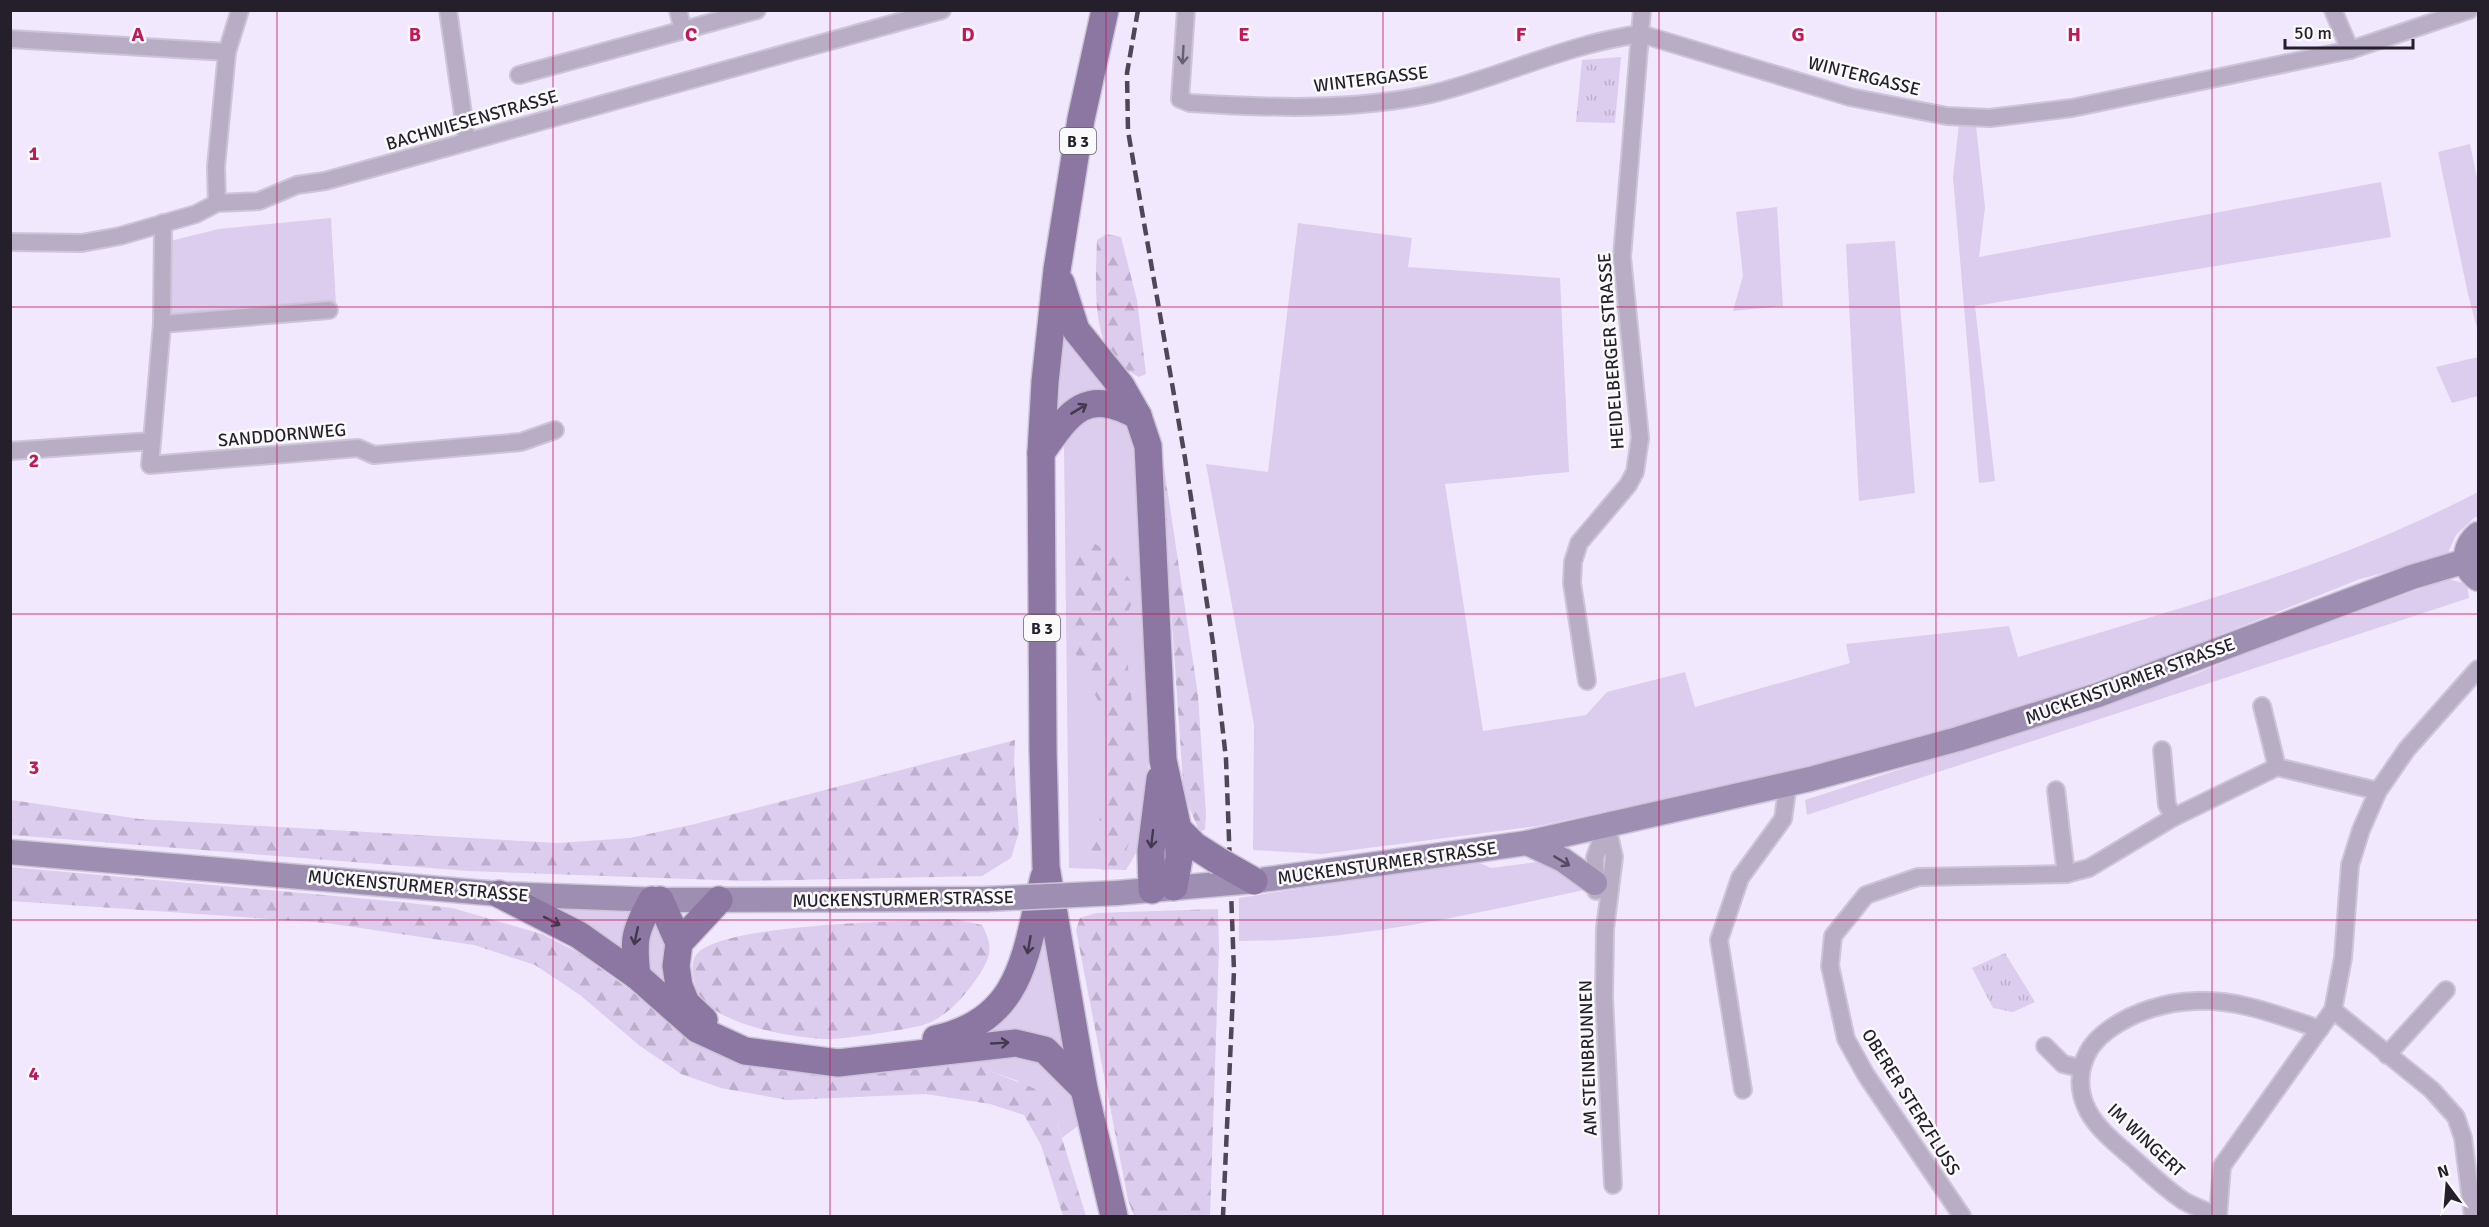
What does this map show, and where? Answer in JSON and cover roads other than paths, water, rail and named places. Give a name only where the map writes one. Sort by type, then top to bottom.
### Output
[{"type":"main road","name":"B 3","points":[[1105,10],[1082,119],[1057,270],[1041,453],[1046,867],[1084,1089],[1113,1216]]},
{"type":"main road","points":[[1057,270],[1076,330],[1121,386],[1138,416],[1148,446],[1163,760],[1178,829],[1179,858],[1163,888]]},
{"type":"main road","points":[[1041,453],[1063,421],[1079,407],[1103,402],[1138,416]]},
{"type":"main road","points":[[1163,760],[1151,851],[1163,888]]},
{"type":"main road","points":[[1178,829],[1218,872],[1254,881]]},
{"type":"main road","points":[[719,900],[679,943],[676,966],[679,987],[686,1002],[711,1026],[729,1035],[806,1052],[839,1052],[923,1041],[969,1028],[991,1013],[1016,984],[1027,956],[1046,867]]},
{"type":"main road","points":[[499,894],[579,935],[637,976],[697,1029],[745,1051],[838,1063],[1016,1042],[1045,1050],[1084,1089]]},
{"type":"main road","points":[[637,976],[633,944],[638,924],[656,900],[679,943]]},
{"type":"street","points":[[217,203],[216,167],[227,52],[240,10]]},
{"type":"street","points":[[448,10],[467,142]]},
{"type":"street","points":[[678,10],[683,30]]},
{"type":"street","points":[[519,75],[757,10]]},
{"type":"street","name":"BACHWIESENSTRASSE","points":[[10,242],[82,243],[120,236],[196,214],[217,203],[259,201],[297,185],[325,181],[942,10]]},
{"type":"street","name":"WINTERGASSE","points":[[1186,10],[1180,99],[1190,103],[1323,107],[1431,94],[1610,38],[1641,34],[1850,96],[1947,116],[1990,118],[2072,108],[2350,50],[2469,10]]},
{"type":"street","name":"HEIDELBERGER STRASSE","points":[[1587,681],[1572,583],[1573,562],[1579,543],[1628,485],[1635,472],[1640,438],[1623,257],[1642,10]]},
{"type":"street","points":[[2333,10],[2350,50]]},
{"type":"street","points":[[10,39],[227,52]]},
{"type":"street","name":"SANDDORNWEG","points":[[163,223],[162,324],[150,465],[358,448],[374,455],[521,442],[555,430]]},
{"type":"street","points":[[162,324],[329,310]]},
{"type":"street","points":[[10,451],[152,441]]},
{"type":"street","points":[[2472,570],[2470,542],[2478,534]]},
{"type":"street","name":"MUCKENSTURMER STRASSE","points":[[1254,881],[1527,843],[1788,784],[1958,739],[2098,695],[2412,577],[2472,570]]},
{"type":"street","points":[[2217,1216],[2223,1166],[2333,1010],[2342,967],[2350,865],[2361,830],[2378,791],[2418,736],[2478,670]]},
{"type":"street","points":[[2262,706],[2277,767],[2378,791]]},
{"type":"street","points":[[2162,750],[2167,805],[2174,817]]},
{"type":"street","name":"OBERER STERZFLUSS","points":[[1962,1216],[1866,1074],[1846,1039],[1830,966],[1833,936],[1866,896],[1918,877],[2066,873],[2089,868],[2174,817],[2277,767]]},
{"type":"street","points":[[1743,1090],[1719,940],[1740,878],[1783,819],[1788,784]]},
{"type":"street","points":[[2056,790],[2066,873]]},
{"type":"street","name":"AM STEINBRUNNEN","points":[[1605,930],[1595,883],[1595,857],[1607,826]]},
{"type":"street","name":"AM STEINBRUNNEN","points":[[1607,826],[1614,857],[1605,930],[1604,998],[1613,1185]]},
{"type":"street","points":[[1527,843],[1563,861],[1595,883]]},
{"type":"street","name":"MUCKENSTURMER STRASSE","points":[[10,852],[499,894],[656,900],[986,899],[1117,893],[1163,888],[1218,872]]},
{"type":"street","points":[[2387,1054],[2446,990]]},
{"type":"street","points":[[2045,1046],[2063,1064],[2080,1068],[2087,1052],[2100,1036],[2114,1025],[2146,1010],[2179,1003],[2230,1003],[2320,1029]]},
{"type":"street","points":[[2333,1010],[2432,1090],[2456,1117],[2463,1138],[2473,1216]]},
{"type":"street","name":"IM WINGERT","points":[[2080,1068],[2081,1088],[2088,1112],[2107,1134],[2183,1200],[2217,1216]]},
{"type":"railway","points":[[1138,10],[1127,73],[1128,131],[1185,458],[1213,643],[1226,759],[1234,971],[1223,1216]]}]
